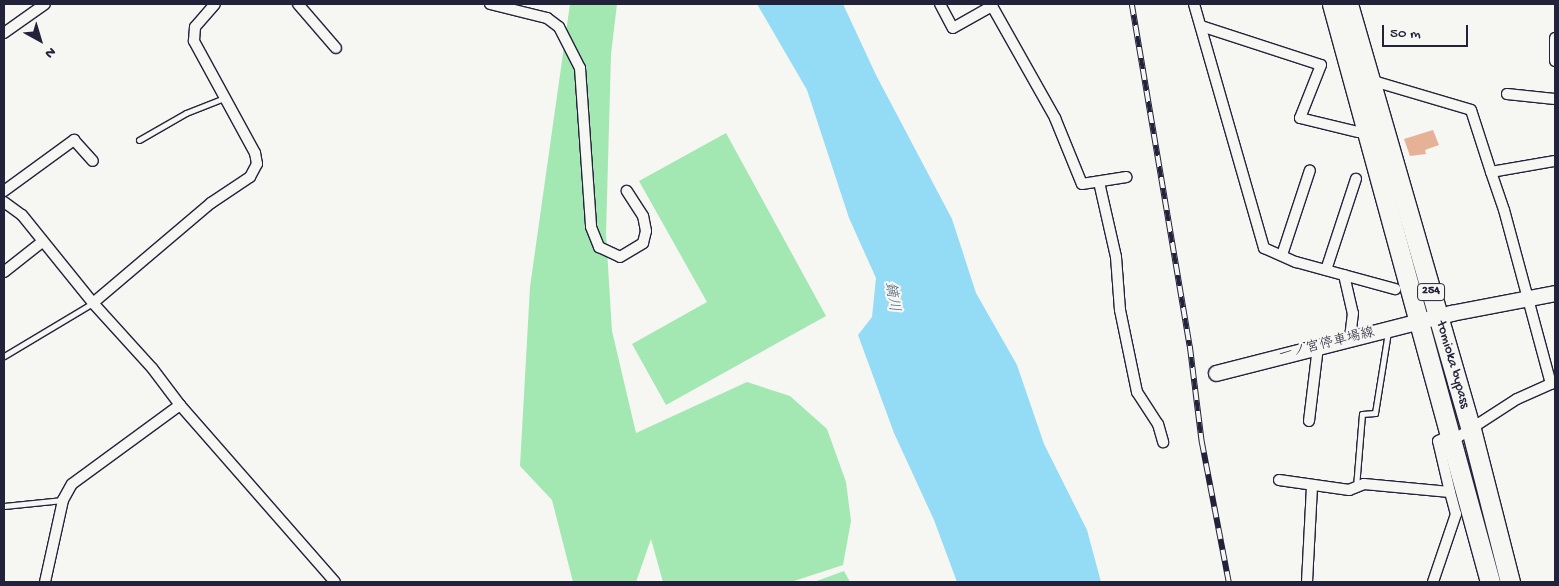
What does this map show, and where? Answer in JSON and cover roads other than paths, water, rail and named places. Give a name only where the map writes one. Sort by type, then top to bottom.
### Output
[{"type":"highway","name":"tomioka bypass","points":[[1332,4],[1429,319],[1471,429],[1510,582]]},
{"type":"highway","name":"tomioka bypass","points":[[1348,4],[1370,80],[1429,319],[1452,438],[1490,582]]},
{"type":"main road","name":"一ノ宮停車場線","points":[[1216,372],[1429,319],[1555,293]]},
{"type":"street","points":[[4,33],[45,4]]},
{"type":"street","points":[[93,302],[211,203],[250,177],[257,164],[255,154],[194,41],[195,27],[215,4]]},
{"type":"street","points":[[298,4],[336,48]]},
{"type":"street","points":[[490,4],[547,18],[559,27],[580,68],[591,227],[599,247],[620,256],[643,243],[646,231],[643,216],[627,191]]},
{"type":"street","points":[[940,4],[953,28],[991,5],[1055,118],[1082,184],[1126,177]]},
{"type":"street","points":[[1194,4],[1264,248],[1282,256],[1326,270],[1395,289]]},
{"type":"street","points":[[1201,26],[1321,65],[1300,118],[1358,132]]},
{"type":"street","points":[[1555,38],[1555,61]]},
{"type":"street","points":[[1370,80],[1471,110],[1529,297],[1553,383],[1517,399],[1471,429],[1452,438],[1438,441],[1456,514],[1433,582]]},
{"type":"street","points":[[1507,94],[1555,99]]},
{"type":"street","points":[[4,191],[74,140],[93,162]]},
{"type":"street","points":[[1491,172],[1555,161]]},
{"type":"street","points":[[1282,256],[1310,170]]},
{"type":"street","points":[[1326,270],[1356,179]]},
{"type":"street","points":[[1099,182],[1116,257],[1120,310],[1137,392],[1158,424],[1163,442]]},
{"type":"street","points":[[4,202],[22,215],[42,242],[152,368],[180,405],[335,582]]},
{"type":"street","points":[[4,272],[42,242]]},
{"type":"street","points":[[1344,275],[1353,313],[1350,339]]},
{"type":"street","points":[[1309,421],[1318,347]]},
{"type":"street","points":[[45,582],[63,500],[72,484],[86,471],[180,405]]},
{"type":"street","points":[[1279,480],[1349,490],[1364,484],[1450,492]]},
{"type":"street","points":[[1307,582],[1312,485]]},
{"type":"lane","points":[[139,140],[186,113],[224,98]]},
{"type":"lane","points":[[4,356],[93,302]]},
{"type":"lane","points":[[1356,487],[1362,414],[1375,413],[1388,330]]},
{"type":"lane","points":[[4,506],[63,500]]},
{"type":"water","name":"鏑川","points":[[757,4],[843,4],[876,75],[952,219],[976,293],[1017,365],[1044,444],[1087,530],[1101,582],[957,582],[934,520],[894,433],[858,335],[872,317],[876,278],[849,218],[807,90]]},
{"type":"railway","points":[[1132,4],[1190,346],[1202,442],[1229,582]]}]
